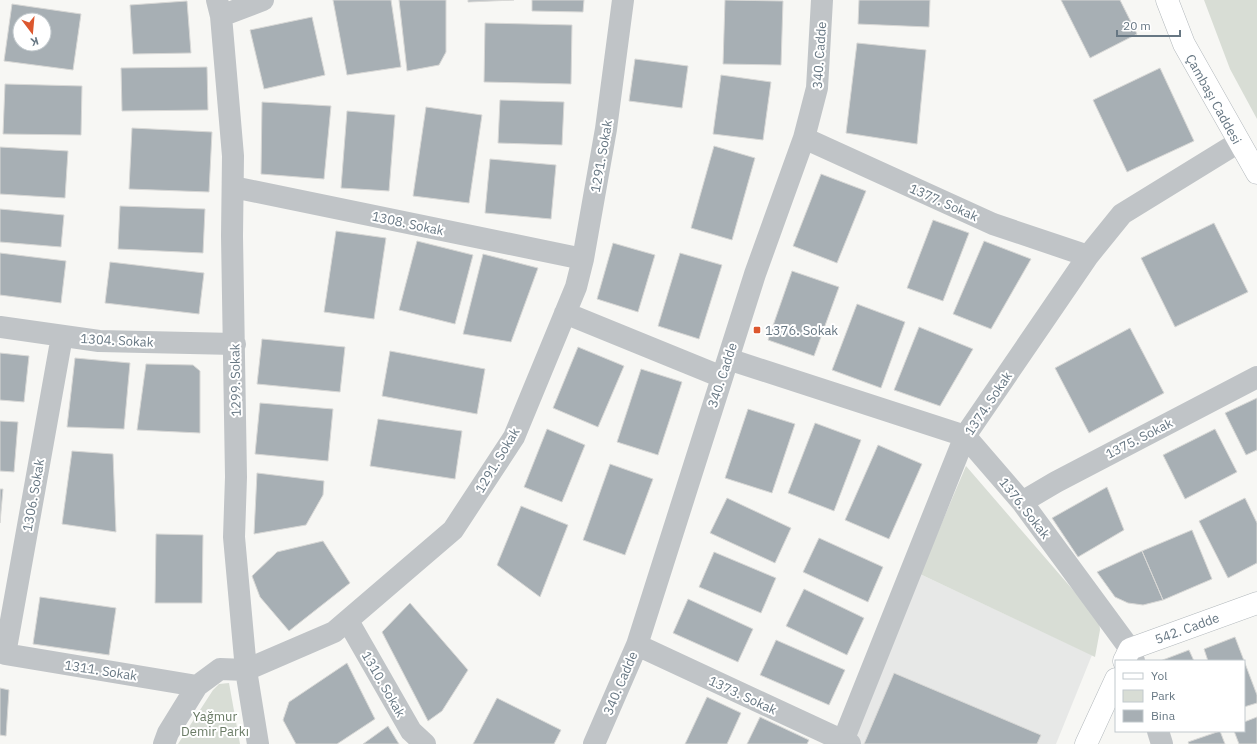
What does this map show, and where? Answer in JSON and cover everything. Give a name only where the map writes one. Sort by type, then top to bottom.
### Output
[{"type":"street","points":[[219,8],[263,0]]},
{"type":"street","name":"1291. Sokak","points":[[164,744],[168,733],[197,686],[220,669],[246,670],[334,632],[453,530],[514,437],[566,313],[576,287],[583,259],[606,129],[623,0]]},
{"type":"street","name":"340. Cadde","points":[[594,744],[636,645],[755,274],[804,138],[817,88],[822,0]]},
{"type":"street","name":"Çambaşı Caddesi","points":[[1167,0],[1184,44],[1257,173]]},
{"type":"street","name":"1299. Sokak","points":[[219,8],[233,156],[232,236],[235,344],[236,477],[234,536],[246,670],[258,744]]},
{"type":"street","name":"1377. Sokak","points":[[804,138],[993,224],[1088,256]]},
{"type":"street","name":"1374. Sokak","points":[[846,742],[965,436],[1088,256],[1122,214],[1239,142]]},
{"type":"street","name":"1308. Sokak","points":[[233,187],[583,259]]},
{"type":"street","points":[[566,313],[725,368],[965,436]]},
{"type":"street","name":"1304. Sokak","points":[[0,327],[99,341],[235,344]]},
{"type":"street","name":"1306. Sokak","points":[[4,654],[62,336]]},
{"type":"street","name":"1375. Sokak","points":[[1022,502],[1056,482],[1257,377]]},
{"type":"street","name":"1376. Sokak","points":[[965,436],[1022,502],[1129,657]]},
{"type":"street","name":"542. Cadde","points":[[1129,657],[1257,603]]},
{"type":"street","name":"1310. Sokak","points":[[348,621],[411,731],[425,744]]},
{"type":"street","name":"1373. Sokak","points":[[636,645],[846,742]]},
{"type":"street","name":"1311. Sokak","points":[[4,654],[197,686]]},
{"type":"street","points":[[1086,744],[1115,681]]},
{"type":"street","points":[[1158,732],[1162,744]]},
{"type":"shaded area","points":[[920,574],[1092,655],[1056,744],[859,744],[850,740]]},
{"type":"green space","points":[[1204,0],[1257,0],[1257,119],[1230,69]]},
{"type":"green space","points":[[966,466],[1099,620],[1100,630],[1095,657],[920,574]]},
{"type":"green space","name":"Yağmur Demir Parkı","points":[[229,683],[240,744],[178,744],[213,690],[219,684]]},
{"type":"building","points":[[333,0],[391,0],[401,67],[347,75]]},
{"type":"building","points":[[399,0],[446,0],[446,52],[439,65],[407,71]]},
{"type":"building","points":[[468,0],[514,0],[468,2]]},
{"type":"building","points":[[532,0],[584,0],[583,12],[532,11]]},
{"type":"building","points":[[725,0],[783,1],[781,65],[723,64]]},
{"type":"building","points":[[859,0],[930,0],[929,27],[858,24]]},
{"type":"building","points":[[1061,0],[1120,0],[1137,34],[1090,58]]},
{"type":"building","points":[[187,1],[191,53],[133,54],[130,5]]},
{"type":"building","points":[[12,4],[81,14],[73,70],[4,61]]},
{"type":"building","points":[[312,17],[325,75],[264,89],[250,30]]},
{"type":"building","points":[[485,23],[572,25],[571,84],[484,82]]},
{"type":"building","points":[[857,43],[926,50],[917,144],[846,133]]},
{"type":"building","points":[[635,59],[688,66],[682,108],[629,101]]},
{"type":"building","points":[[207,67],[208,110],[122,111],[121,68]]},
{"type":"building","points":[[1160,68],[1194,141],[1127,172],[1093,100]]},
{"type":"building","points":[[721,75],[771,82],[763,140],[713,134]]},
{"type":"building","points":[[5,84],[82,86],[81,135],[3,134]]},
{"type":"building","points":[[500,100],[564,102],[562,145],[498,143]]},
{"type":"building","points":[[262,102],[331,106],[324,179],[261,174]]},
{"type":"building","points":[[426,107],[482,115],[469,203],[413,196]]},
{"type":"building","points":[[347,111],[395,115],[389,191],[341,188]]},
{"type":"building","points":[[132,128],[212,132],[209,192],[129,189]]},
{"type":"building","points":[[714,146],[755,158],[732,240],[691,228]]},
{"type":"building","points":[[0,147],[68,151],[65,198],[0,194]]},
{"type":"building","points":[[490,159],[556,165],[551,219],[485,213]]},
{"type":"building","points":[[821,174],[866,191],[837,263],[793,246]]},
{"type":"building","points":[[120,206],[205,209],[203,253],[118,249]]},
{"type":"building","points":[[0,209],[64,215],[61,247],[0,242]]},
{"type":"building","points":[[933,220],[969,233],[943,301],[907,288]]},
{"type":"building","points":[[1214,223],[1248,292],[1175,327],[1141,258]]},
{"type":"building","points":[[336,231],[386,238],[374,319],[324,312]]},
{"type":"building","points":[[417,241],[473,255],[455,324],[399,310]]},
{"type":"building","points":[[984,241],[1031,259],[991,329],[953,314]]},
{"type":"building","points":[[613,243],[655,255],[638,312],[597,299]]},
{"type":"building","points":[[0,253],[66,261],[61,303],[0,295]]},
{"type":"building","points":[[680,253],[722,265],[699,339],[658,326]]},
{"type":"building","points":[[483,254],[538,268],[511,342],[463,334]]},
{"type":"building","points":[[110,262],[204,273],[199,314],[105,303]]},
{"type":"building","points":[[792,271],[839,287],[814,356],[768,340]]},
{"type":"building","points":[[857,304],[905,322],[881,388],[832,370]]},
{"type":"building","points":[[919,327],[973,349],[940,406],[894,390]]},
{"type":"building","points":[[1130,328],[1164,393],[1089,433],[1055,368]]},
{"type":"building","points":[[262,339],[345,347],[340,392],[257,384]]},
{"type":"building","points":[[578,347],[624,366],[598,427],[553,408]]},
{"type":"building","points":[[390,351],[485,369],[477,414],[382,396]]},
{"type":"building","points":[[0,353],[29,356],[24,402],[0,400]]},
{"type":"building","points":[[75,358],[130,363],[124,429],[67,427]]},
{"type":"building","points":[[146,364],[193,365],[200,371],[200,433],[137,430]]},
{"type":"building","points":[[641,369],[682,382],[658,455],[617,442]]},
{"type":"building","points":[[1257,398],[1257,450],[1246,455],[1225,413]]},
{"type":"building","points":[[260,403],[333,409],[328,461],[255,454]]},
{"type":"building","points":[[748,409],[795,424],[772,493],[725,478]]},
{"type":"building","points":[[378,419],[462,431],[455,479],[370,466]]},
{"type":"building","points":[[0,421],[18,422],[14,472],[0,471]]},
{"type":"building","points":[[815,423],[861,440],[834,511],[788,493]]},
{"type":"building","points":[[547,429],[585,445],[562,502],[524,487]]},
{"type":"building","points":[[1215,429],[1237,472],[1185,499],[1163,455]]},
{"type":"building","points":[[878,445],[922,464],[889,539],[845,520]]},
{"type":"building","points":[[72,451],[113,454],[116,532],[62,524]]},
{"type":"building","points":[[610,464],[653,479],[625,555],[583,540]]},
{"type":"building","points":[[257,473],[324,481],[323,495],[306,525],[254,534]]},
{"type":"building","points":[[1107,487],[1124,530],[1078,557],[1052,518]]},
{"type":"building","points":[[0,489],[3,489],[0,523]]},
{"type":"building","points":[[727,498],[791,528],[775,563],[710,533]]},
{"type":"building","points":[[1245,498],[1257,523],[1257,563],[1228,578],[1199,521]]},
{"type":"building","points":[[521,506],[568,525],[540,597],[497,565]]},
{"type":"building","points":[[1192,530],[1212,579],[1163,600],[1142,551]]},
{"type":"building","points":[[156,534],[203,535],[202,603],[155,603]]},
{"type":"building","points":[[819,538],[883,567],[868,602],[803,572]]},
{"type":"building","points":[[323,541],[350,583],[289,631],[260,597],[252,576],[277,552]]},
{"type":"building","points":[[1142,551],[1163,600],[1143,605],[1128,603],[1115,597],[1097,572]]},
{"type":"building","points":[[714,552],[776,578],[761,613],[699,587]]},
{"type":"building","points":[[804,589],[864,618],[847,655],[786,626]]},
{"type":"building","points":[[40,597],[116,608],[109,655],[33,644]]},
{"type":"building","points":[[688,599],[753,629],[738,662],[673,633]]},
{"type":"building","points":[[410,603],[468,670],[442,711],[428,721],[382,632]]},
{"type":"building","points":[[1235,637],[1244,660],[1208,660],[1204,649]]},
{"type":"building","points":[[776,640],[845,670],[829,705],[760,675]]},
{"type":"building","points":[[1189,650],[1194,660],[1163,660]]},
{"type":"building","points":[[347,663],[375,719],[337,744],[296,744],[283,720],[289,702]]},
{"type":"building","points":[[1245,663],[1257,695],[1257,703],[1245,707]]},
{"type":"building","points":[[894,673],[1041,735],[1037,744],[864,744]]},
{"type":"building","points":[[0,688],[9,690],[6,736],[0,735]]},
{"type":"building","points":[[707,697],[741,713],[727,744],[685,744]]},
{"type":"building","points":[[497,698],[561,730],[554,744],[473,744]]},
{"type":"building","points":[[760,717],[809,740],[807,744],[747,744]]},
{"type":"building","points":[[1257,717],[1257,744],[1239,744],[1234,732],[1245,732],[1245,722]]},
{"type":"building","points":[[388,726],[399,744],[363,744]]},
{"type":"building","points":[[1220,732],[1225,744],[1189,744],[1188,742]]},
{"type":"place","name":"1376. Sokak","points":[[757,330]]}]
